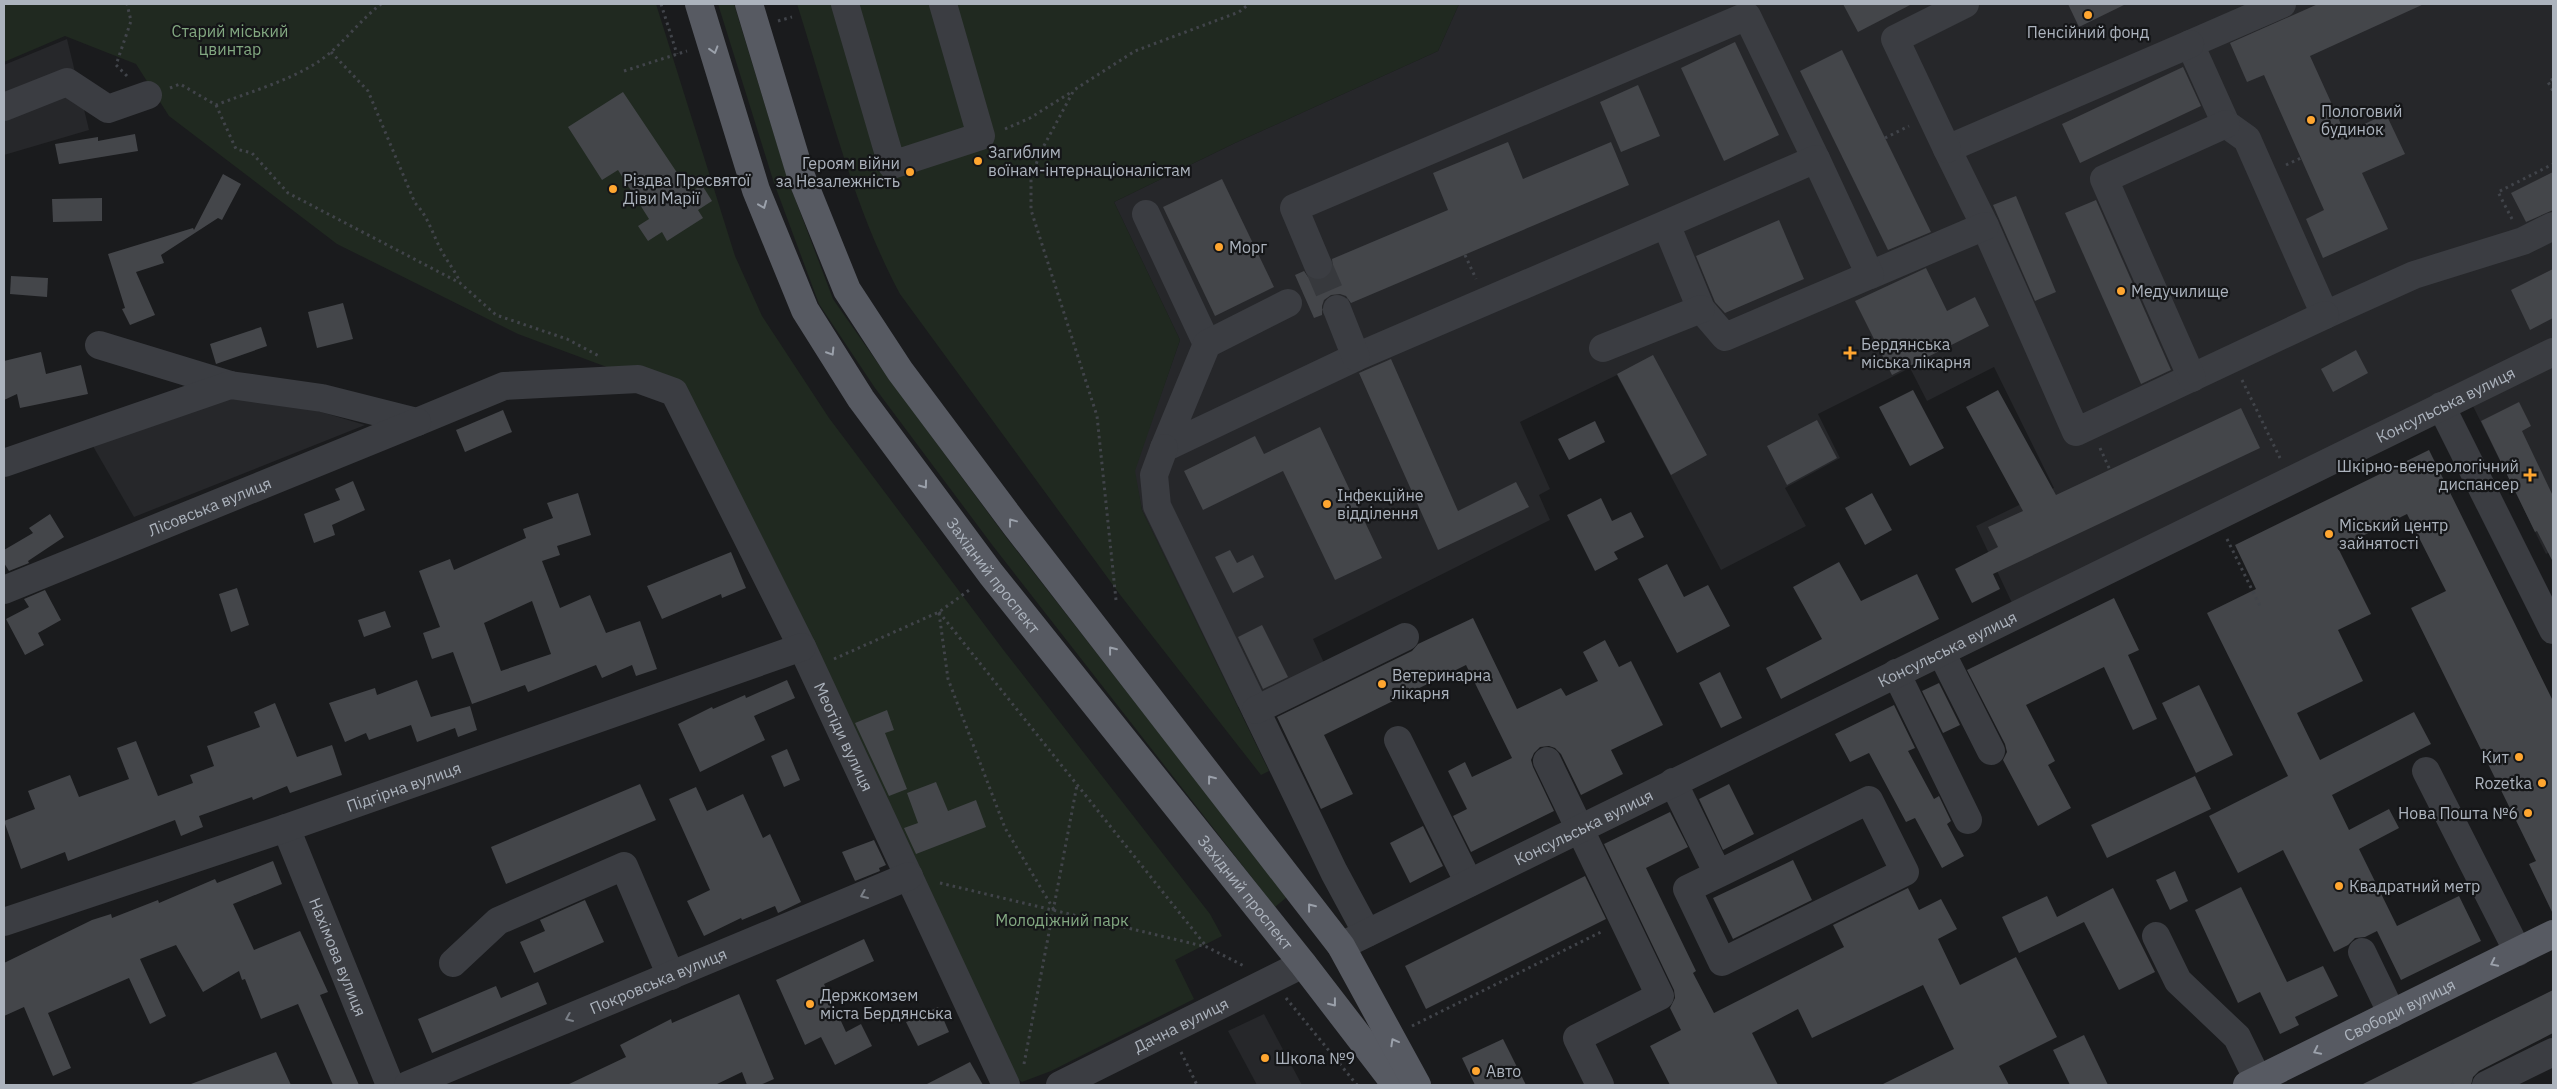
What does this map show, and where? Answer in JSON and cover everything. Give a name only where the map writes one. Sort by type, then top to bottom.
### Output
[{"type":"main road","name":"Західний проспект","points":[[699,4],[756,190],[805,310],[861,399],[991,574],[1303,964],[1396,1085]]},
{"type":"main road","points":[[749,4],[801,176],[847,290],[900,371],[1016,526],[1341,946],[1417,1085]]},
{"type":"main road","name":"Свободи вулиця","points":[[2252,1082],[2518,952],[2551,941]]},
{"type":"main road","points":[[1303,964],[1341,946]]},
{"type":"street","points":[[845,4],[892,165],[982,136],[943,4]]},
{"type":"street","points":[[1965,4],[1895,39],[1984,226],[2076,432],[2414,275],[2523,241],[2553,226]]},
{"type":"street","points":[[1948,149],[2282,4]]},
{"type":"street","points":[[1318,265],[1294,208],[1746,10],[1870,275]]},
{"type":"street","points":[[2190,44],[2226,124],[2247,139],[2326,315]]},
{"type":"street","points":[[4,107],[67,82],[108,109],[148,95]]},
{"type":"street","points":[[2192,378],[2104,179],[2226,124]]},
{"type":"street","points":[[1164,448],[1356,357],[1816,159]]},
{"type":"street","points":[[1146,214],[1207,344]]},
{"type":"street","points":[[1666,224],[1701,309],[1725,337],[1984,226]]},
{"type":"street","points":[[1288,303],[1207,344],[1154,475],[1157,506],[1334,872],[1367,933]]},
{"type":"street","points":[[1337,309],[1356,357]]},
{"type":"street","points":[[1603,348],[1701,309]]},
{"type":"street","points":[[99,345],[230,385],[322,398],[417,422]]},
{"type":"street","name":"Консульська вулиця","points":[[1341,946],[2553,352]]},
{"type":"street","name":"Лісовська вулиця","points":[[4,590],[504,386],[638,379],[674,392]]},
{"type":"street","points":[[4,463],[230,385]]},
{"type":"street","name":"Меотіди вулиця","points":[[674,392],[808,658],[909,876],[1015,1076]]},
{"type":"street","points":[[2442,406],[2553,630]]},
{"type":"street","points":[[1256,710],[1405,637]]},
{"type":"street","points":[[1941,652],[1990,751]]},
{"type":"street","name":"Підгірна вулиця","points":[[4,922],[808,658]]},
{"type":"street","points":[[1896,673],[1968,820]]},
{"type":"street","points":[[1398,740],[1469,883]]},
{"type":"street","points":[[1547,761],[1660,996],[1578,1038],[1600,1085]]},
{"type":"street","points":[[2426,771],[2518,952]]},
{"type":"street","points":[[1673,782],[1718,874]]},
{"type":"street","points":[[1869,800],[1905,872],[1722,962],[1687,889],[1718,874],[1869,800]]},
{"type":"street","name":"Нахімова вулиця","points":[[286,828],[390,1085]]},
{"type":"street","points":[[453,963],[498,921],[624,866],[671,976]]},
{"type":"street","name":"Покровська вулиця","points":[[408,1085],[909,876]]},
{"type":"street","points":[[2156,936],[2178,981],[2237,1037],[2252,1082]]},
{"type":"street","points":[[2362,952],[2392,1014]]},
{"type":"street","name":"Дачна вулиця","points":[[1060,1085],[1303,964]]},
{"type":"street","points":[[2486,1085],[2553,1052]]},
{"type":"path","points":[[128,4],[131,21],[116,65],[148,95],[180,84],[216,105],[236,150],[252,153],[288,193],[460,282],[496,315],[566,339],[616,365],[638,379]]},
{"type":"path","points":[[216,105],[304,69],[331,52],[362,18],[381,4]]},
{"type":"path","points":[[661,4],[677,54]]},
{"type":"path","points":[[982,136],[998,132],[1030,118],[1135,52],[1239,12],[1249,4]]},
{"type":"path","points":[[331,52],[368,91],[415,203],[423,211],[441,250],[453,266],[460,282]]},
{"type":"path","points":[[2553,80],[2548,82],[2553,92]]},
{"type":"path","points":[[1074,90],[1040,153],[1031,180],[1031,210],[1097,416],[1116,600]]},
{"type":"path","points":[[2523,241],[2498,192],[2553,164]]},
{"type":"path","points":[[2232,360],[2291,480]]},
{"type":"path","points":[[2217,516],[2261,608]]},
{"type":"path","points":[[808,658],[939,612],[991,574]]},
{"type":"path","points":[[939,612],[1207,947]]},
{"type":"path","points":[[939,612],[948,679],[1005,828],[1054,910]]},
{"type":"path","points":[[1015,1076],[1054,910],[1077,785]]},
{"type":"path","points":[[909,876],[1207,947],[1271,980],[1357,1085]]},
{"type":"path","points":[[1391,1037],[1624,920]]},
{"type":"path","points":[[1170,1031],[1197,1085]]},
{"type":"shaded area","name":"Бердянська міська лікарня","points":[[1459,4],[2553,4],[2553,340],[2012,603],[1976,526],[2054,488],[1994,367],[1927,401],[1910,368],[1818,414],[1840,458],[1785,488],[1806,526],[1721,570],[1617,375],[1520,422],[1550,489],[1539,495],[1550,520],[1313,639],[1325,665],[1238,707],[1142,510],[1134,471],[1180,340],[1114,202],[1235,143],[1438,51]]},
{"type":"shaded area","points":[[67,39],[89,130],[4,155],[4,65]]},
{"type":"shaded area","name":"Шкірно-венерологічний диспансер","points":[[2553,358],[2553,550],[2546,554],[2470,400]]},
{"type":"shaded area","points":[[230,385],[365,425],[134,517],[90,441]]},
{"type":"shaded area","name":"Школа №9","points":[[1264,1014],[1302,1085],[1257,1085],[1228,1031]]},
{"type":"green space","points":[[4,4],[656,4],[735,256],[762,316],[829,418],[1005,652],[1210,914],[1222,936],[1175,960],[1194,999],[1051,1071],[1022,1082],[1001,1068],[674,392],[518,334],[337,244],[169,116],[136,64],[65,36],[4,62]]},
{"type":"green space","points":[[718,4],[734,4],[788,180],[833,299],[889,379],[1006,537],[1287,897],[1275,907],[993,546],[875,388],[819,304],[774,183]]},
{"type":"green space","points":[[797,4],[1459,4],[1438,51],[1235,143],[1114,202],[1180,340],[1135,471],[1142,510],[1269,771],[1261,775],[1121,596],[900,294],[868,225],[855,189]]},
{"type":"building","points":[[1843,4],[1912,4],[1858,32]]},
{"type":"building","name":"Пенсійний фонд","points":[[2068,4],[2126,4],[2079,27]]},
{"type":"building","name":"Пологовий будинок","points":[[2318,4],[2424,4],[2310,56],[2345,133],[2386,114],[2405,154],[2362,173],[2388,229],[2323,258],[2306,219],[2324,210],[2264,75],[2247,82],[2230,43]]},
{"type":"building","points":[[1735,42],[1779,135],[1724,161],[1681,68]]},
{"type":"building","points":[[1842,50],[1931,232],[1888,250],[1800,71]]},
{"type":"building","points":[[2183,67],[2201,106],[2080,163],[2062,124]]},
{"type":"building","points":[[1638,85],[1660,136],[1621,152],[1600,102]]},
{"type":"building","points":[[623,92],[690,192],[702,185],[712,201],[698,210],[703,218],[667,241],[662,232],[648,241],[638,226],[649,219],[618,170],[602,180],[568,127]]},
{"type":"building","points":[[135,134],[138,151],[59,164],[55,144],[98,137],[98,141]]},
{"type":"building","points":[[1508,142],[1523,179],[1611,142],[1629,185],[1351,303],[1346,296],[1340,294],[1331,295],[1324,300],[1322,315],[1314,318],[1295,275],[1304,271],[1308,277],[1316,280],[1324,279],[1330,275],[1333,267],[1332,259],[1448,210],[1433,173]]},
{"type":"building","points":[[2553,172],[2553,210],[2526,222],[2511,193]]},
{"type":"building","points":[[223,174],[241,184],[222,220],[218,218],[161,255],[164,263],[136,272],[155,315],[130,325],[122,309],[125,308],[108,254],[193,228],[194,230]]},
{"type":"building","name":"Морг","points":[[1222,179],[1274,287],[1215,316],[1163,207]]},
{"type":"building","points":[[2016,196],[2056,292],[2035,301],[1993,205]]},
{"type":"building","points":[[102,198],[102,221],[53,222],[52,199]]},
{"type":"building","name":"Медучилище","points":[[2096,200],[2171,370],[2141,384],[2065,213]]},
{"type":"building","points":[[1779,220],[1804,279],[1725,313],[1715,302],[1696,256]]},
{"type":"building","points":[[1926,268],[1947,311],[1975,297],[1989,326],[1892,375],[1855,301]]},
{"type":"building","points":[[2553,269],[2553,318],[2530,330],[2511,290]]},
{"type":"building","points":[[11,276],[48,278],[47,297],[10,294]]},
{"type":"building","points":[[343,303],[353,339],[317,348],[308,312]]},
{"type":"building","points":[[261,327],[267,346],[216,364],[210,344]]},
{"type":"building","points":[[2356,350],[2368,373],[2333,392],[2321,369]]},
{"type":"building","points":[[41,352],[46,374],[81,365],[88,394],[20,408],[17,394],[4,400],[4,361]]},
{"type":"building","points":[[1653,355],[1707,455],[1671,475],[1617,374]]},
{"type":"building","points":[[1391,359],[1458,511],[1516,482],[1529,507],[1438,550],[1359,373]]},
{"type":"building","points":[[1913,390],[1944,448],[1910,466],[1879,407]]},
{"type":"building","points":[[1998,390],[2056,495],[2241,408],[2260,448],[1993,574],[2000,589],[1972,603],[1955,569],[1998,547],[1988,527],[2023,511],[1966,407]]},
{"type":"building","points":[[2519,402],[2531,426],[2522,431],[2553,496],[2553,562],[2537,531],[2535,532],[2481,421]]},
{"type":"building","points":[[503,410],[512,432],[465,452],[456,430]]},
{"type":"building","points":[[1817,420],[1837,458],[1787,485],[1767,446]]},
{"type":"building","points":[[1595,421],[1605,442],[1569,460],[1558,439]]},
{"type":"building","name":"Інфекційне відділення","points":[[1320,427],[1382,558],[1335,580],[1283,471],[1203,510],[1184,471],[1255,436],[1264,454]]},
{"type":"building","points":[[2429,450],[2553,701],[2553,914],[2529,864],[2536,861],[2411,608],[2446,591],[2407,514],[2338,548],[2371,614],[2338,630],[2363,681],[2297,713],[2320,760],[2414,712],[2431,744],[2332,795],[2349,830],[2389,809],[2399,828],[2359,849],[2397,926],[2459,896],[2481,941],[2401,980],[2377,931],[2365,937],[2355,938],[2348,945],[2334,952],[2283,850],[2238,873],[2209,816],[2288,776],[2207,613],[2256,589],[2235,545]]},
{"type":"building","points":[[353,481],[365,510],[332,525],[335,535],[314,543],[304,514],[340,500],[335,489]]},
{"type":"building","points":[[578,493],[591,535],[557,546],[560,555],[542,561],[560,608],[590,595],[606,633],[640,621],[657,669],[636,676],[632,665],[602,678],[596,665],[528,692],[525,685],[472,704],[453,652],[432,659],[423,633],[440,627],[419,571],[450,559],[454,570],[526,538],[523,529],[553,518],[547,503]],"holes":[[[532,601],[551,654],[501,671],[484,623]]]},
{"type":"building","points":[[1872,493],[1892,530],[1865,545],[1845,508]]},
{"type":"building","points":[[1601,498],[1612,521],[1631,512],[1644,537],[1614,552],[1618,559],[1595,571],[1567,515]]},
{"type":"building","points":[[50,514],[64,537],[28,561],[29,563],[9,571],[4,563],[4,550],[33,533],[29,528]]},
{"type":"building","points":[[1230,550],[1237,563],[1253,555],[1264,577],[1233,593],[1215,557]]},
{"type":"building","points":[[731,552],[746,588],[722,598],[721,594],[662,619],[647,586]]},
{"type":"building","points":[[1839,562],[1861,601],[1917,574],[1939,619],[1781,699],[1766,668],[1822,639],[1793,587]]},
{"type":"building","points":[[1667,564],[1684,597],[1708,585],[1730,626],[1677,653],[1638,579]]},
{"type":"building","points":[[237,588],[249,625],[231,632],[219,594]]},
{"type":"building","points":[[45,590],[61,620],[38,633],[44,645],[25,655],[6,619],[29,607],[24,599]]},
{"type":"building","points":[[2114,598],[2139,650],[2128,655],[2157,719],[2133,730],[2104,667],[2026,705],[2055,761],[2048,765],[2071,808],[2038,826],[2003,760],[2007,752],[2005,744],[1967,670]]},
{"type":"building","points":[[385,611],[391,627],[364,637],[358,620]]},
{"type":"building","points":[[1473,618],[1517,709],[1561,688],[1566,696],[1598,681],[1583,652],[1605,640],[1619,667],[1631,661],[1663,725],[1611,750],[1623,774],[1581,795],[1561,754],[1555,748],[1549,746],[1540,747],[1534,753],[1531,760],[1554,811],[1471,852],[1453,816],[1467,809],[1448,771],[1465,762],[1472,777],[1512,758],[1466,665],[1324,735],[1353,794],[1321,809],[1277,717],[1412,651],[1418,644]]},
{"type":"building","points":[[1262,625],[1288,677],[1263,689],[1238,637]]},
{"type":"building","points":[[1720,672],[1742,718],[1721,728],[1699,683]]},
{"type":"building","points":[[417,680],[431,717],[470,706],[477,730],[458,737],[455,728],[417,742],[411,725],[369,740],[366,733],[345,742],[329,703],[375,688],[377,695]]},
{"type":"building","points":[[787,680],[795,698],[754,716],[765,740],[700,772],[678,724],[712,707],[713,709],[745,695],[746,698]]},
{"type":"building","points":[[1939,683],[1960,725],[1943,733],[1922,691]]},
{"type":"building","points":[[2199,685],[2233,755],[2196,773],[2162,703]]},
{"type":"building","points":[[275,703],[297,757],[332,745],[342,775],[290,793],[287,786],[253,800],[252,797],[199,816],[203,827],[181,836],[175,820],[68,861],[65,852],[21,869],[4,821],[35,809],[28,791],[70,775],[79,797],[129,779],[117,748],[136,741],[158,796],[193,783],[190,775],[214,766],[207,746],[260,727],[254,712]]},
{"type":"building","points":[[1894,705],[1915,748],[1908,751],[1934,799],[1939,796],[1951,821],[1947,824],[1964,856],[1942,868],[1915,818],[1906,822],[1869,753],[1850,762],[1835,734]]},
{"type":"building","points":[[887,710],[894,730],[885,733],[907,789],[889,796],[855,723]]},
{"type":"building","points":[[787,749],[800,780],[784,787],[771,756]]},
{"type":"building","points":[[2195,776],[2211,809],[2107,858],[2091,825]]},
{"type":"building","points":[[936,782],[948,811],[976,800],[986,827],[916,854],[904,828],[918,823],[907,793]]},
{"type":"building","points":[[640,784],[656,820],[506,884],[491,847]]},
{"type":"building","points":[[1729,784],[1754,834],[1723,850],[1699,799]]},
{"type":"building","points":[[696,787],[707,811],[743,794],[763,838],[770,834],[801,902],[778,913],[775,906],[742,920],[741,918],[704,936],[687,901],[710,890],[669,799]]},
{"type":"building","points":[[1670,812],[1688,847],[1646,868],[1696,971],[1693,973],[1714,1013],[1844,947],[1833,925],[1908,888],[1919,910],[1941,899],[1957,929],[1938,939],[1960,985],[2016,957],[2057,1037],[1999,1066],[2009,1085],[1881,1085],[1954,1049],[1923,985],[1812,1038],[1798,1009],[1752,1033],[1778,1085],[1670,1085],[1650,1046],[1681,1030],[1670,1008],[1675,998],[1674,990],[1604,844]]},
{"type":"building","points":[[1423,826],[1443,866],[1410,883],[1390,843]]},
{"type":"building","points":[[874,840],[886,865],[879,868],[880,871],[855,881],[842,852]]},
{"type":"building","points":[[1793,860],[1812,900],[1733,939],[1713,898]]},
{"type":"building","points":[[273,861],[282,884],[233,904],[254,950],[300,931],[328,992],[320,995],[359,1085],[333,1085],[298,1004],[261,1019],[245,979],[242,980],[239,971],[203,992],[176,945],[140,959],[166,1016],[150,1024],[129,978],[48,1013],[71,1068],[53,1076],[24,1007],[4,1016],[4,963],[92,920],[111,914],[112,918],[158,900],[159,903],[215,879],[217,883]]},
{"type":"building","points":[[2175,871],[2188,901],[2170,910],[2156,880]]},
{"type":"building","points":[[1585,876],[1606,919],[1426,1009],[1405,966]]},
{"type":"building","points":[[2241,887],[2287,982],[2323,966],[2338,996],[2295,1017],[2299,1025],[2280,1034],[2260,992],[2238,1003],[2195,910]]},
{"type":"building","points":[[2113,888],[2155,972],[2119,990],[2084,922],[2019,953],[2002,917],[2047,896],[2057,917]]},
{"type":"building","points":[[585,900],[604,942],[534,973],[520,942],[545,931],[540,920]]},
{"type":"building","points":[[864,939],[874,961],[824,984],[846,1032],[861,1024],[872,1046],[835,1065],[821,1037],[805,1045],[776,980]]},
{"type":"building","points":[[538,982],[547,1004],[432,1053],[418,1019],[496,986],[501,998]]},
{"type":"building","points":[[2553,990],[2553,1033],[2479,1071],[2473,1077],[2471,1085],[2361,1085]]},
{"type":"building","points":[[739,994],[774,1079],[760,1085],[747,1085],[742,1072],[715,1085],[567,1085],[626,1057],[620,1045],[671,1019],[672,1023]]},
{"type":"building","points":[[938,1007],[949,1032],[918,1046],[906,1022]]},
{"type":"building","points":[[2084,1035],[2108,1085],[2070,1085],[2053,1050]]},
{"type":"building","points":[[1503,1039],[1526,1085],[1475,1085],[1462,1058]]},
{"type":"building","points":[[276,1052],[291,1085],[191,1084]]},
{"type":"building","points":[[970,1062],[983,1085],[925,1085]]},
{"type":"tunnel","points":[[1318,265],[1337,309]]},
{"type":"place","name":"Пенсійний фонд","points":[[2088,15]]},
{"type":"place","name":"Пологовий будинок","points":[[2311,120]]},
{"type":"place","name":"Загиблим воїнам-інтернаціоналістам","points":[[978,161]]},
{"type":"place","name":"Героям війни за Незалежність","points":[[910,172]]},
{"type":"place","name":"Різдва Пресвятої Діви Марії","points":[[613,189]]},
{"type":"place","name":"Морг","points":[[1219,247]]},
{"type":"place","name":"Медучилище","points":[[2121,291]]},
{"type":"place","name":"Бердянська міська лікарня","points":[[1850,353]]},
{"type":"place","name":"Шкірно-венерологічний диспансер","points":[[2530,475]]},
{"type":"place","name":"Інфекційне відділення","points":[[1327,504]]},
{"type":"place","name":"Міський центр зайнятості","points":[[2329,534]]},
{"type":"place","name":"Ветеринарна лікарня","points":[[1382,684]]},
{"type":"place","name":"Кит","points":[[2519,757]]},
{"type":"place","name":"Rozetka","points":[[2542,783]]},
{"type":"place","name":"Нова Пошта №6","points":[[2528,813]]},
{"type":"place","name":"Квадратний метр","points":[[2339,886]]},
{"type":"place","name":"Держкомзем міста Бердянська","points":[[810,1004]]},
{"type":"place","name":"Школа №9","points":[[1265,1058]]},
{"type":"place","name":"Авто","points":[[1476,1071]]},
{"type":"park label","name":"Старий міський цвинтар","points":[[230,40]]},
{"type":"park label","name":"Молодіжний парк","points":[[1062,920]]}]
